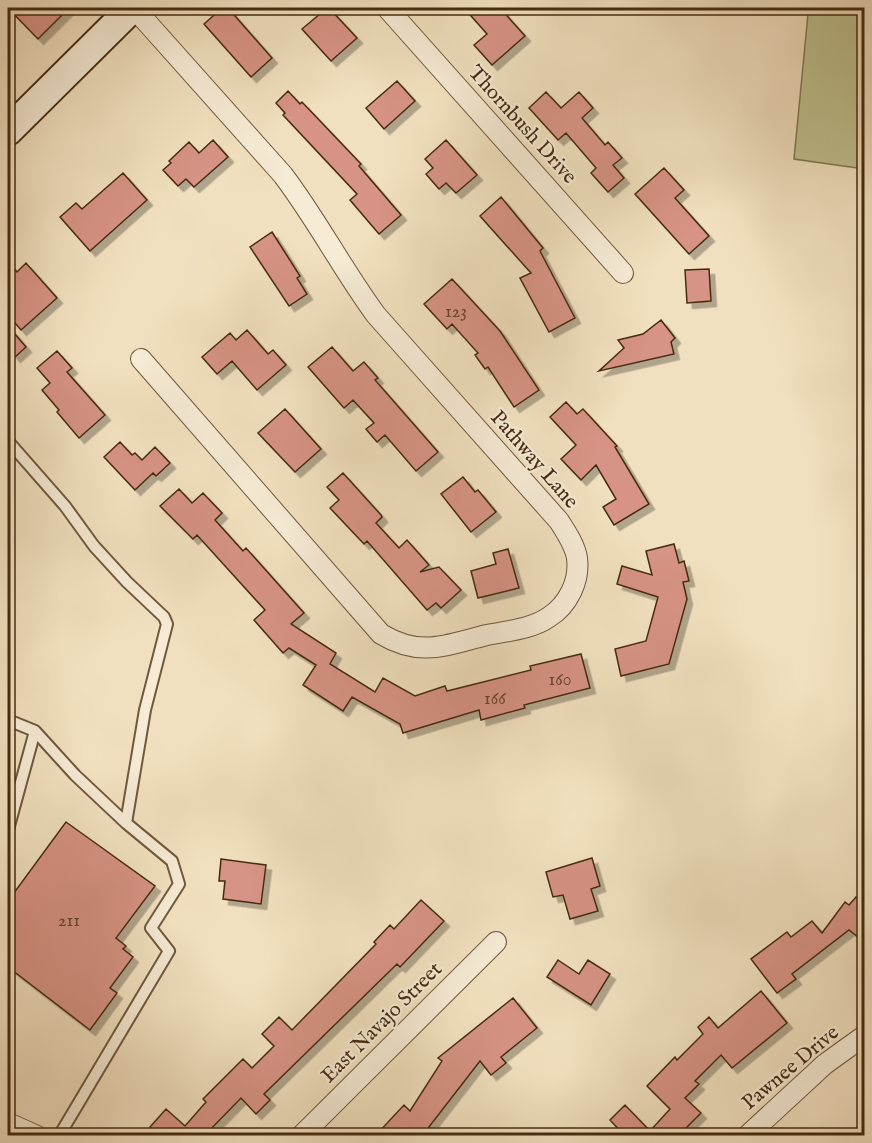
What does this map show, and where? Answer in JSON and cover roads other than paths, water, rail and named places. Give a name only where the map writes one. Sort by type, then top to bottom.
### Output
[{"type":"main road","points":[[8,131],[133,8]]},
{"type":"street","name":"Pathway Lane","points":[[133,8],[283,175],[305,204],[376,315],[559,521],[577,556],[578,573],[573,590],[563,606],[548,618],[528,626],[433,648],[414,648],[397,644],[381,634],[141,359]]},
{"type":"street","name":"Thornbush Drive","points":[[387,8],[622,273]]},
{"type":"street","name":"East Navajo Street","points":[[301,1136],[496,942]]},
{"type":"street","name":"Pawnee Drive","points":[[747,1136],[825,1064],[864,1036]]},
{"type":"street","points":[[8,1123],[37,1136]]},
{"type":"lane","points":[[8,441],[65,506],[94,546],[164,617],[167,624],[145,711],[126,823]]},
{"type":"lane","points":[[8,720],[34,731],[75,775],[126,823],[172,861],[179,884],[151,928],[169,951],[59,1136]]},
{"type":"lane","points":[[8,830],[34,731]]}]
